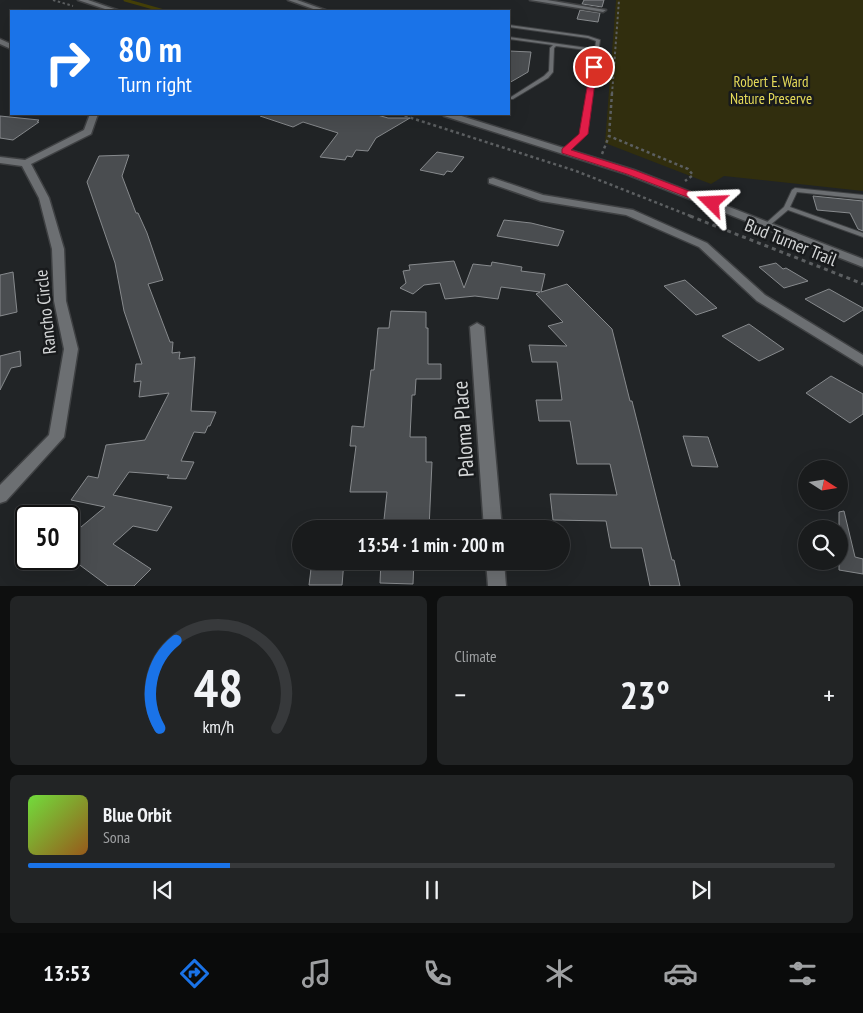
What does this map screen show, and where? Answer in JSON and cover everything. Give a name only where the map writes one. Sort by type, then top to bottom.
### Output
[{"type":"street","points":[[81,0],[114,10]]},
{"type":"street","points":[[291,0],[322,10]]},
{"type":"street","points":[[533,0],[552,1],[603,10]]},
{"type":"street","points":[[0,160],[26,163],[88,132],[94,115]]},
{"type":"street","points":[[450,115],[599,162],[674,189],[863,263]]},
{"type":"street","name":"Rancho Circle","points":[[0,496],[56,437],[71,349],[60,301],[58,249],[44,198],[26,163]]},
{"type":"street","points":[[493,181],[541,198],[629,212],[703,245],[761,298],[863,361]]},
{"type":"street","name":"Paloma Place","points":[[477,326],[492,520]]},
{"type":"street","points":[[496,570],[497,586]]},
{"type":"lane","points":[[510,26],[598,40],[584,134],[566,151]]},
{"type":"lane","points":[[510,38],[596,50]]},
{"type":"lane","points":[[513,98],[546,77],[551,71],[552,48],[555,45]]},
{"type":"lane","points":[[767,225],[787,208],[795,190],[863,197]]},
{"type":"lane","points":[[787,208],[863,235]]},
{"type":"path","points":[[599,162],[610,136],[619,0]]},
{"type":"path","name":"Bud Turner Trail","points":[[401,115],[576,171],[863,284]]},
{"type":"path","points":[[610,136],[634,148],[688,169],[693,175],[657,202]]},
{"type":"green space","name":"Robert E. Ward Nature Preserve","points":[[616,0],[863,0],[863,191],[724,176],[711,184],[605,143]]},
{"type":"building","points":[[584,0],[604,0],[602,7],[582,4]]},
{"type":"building","points":[[580,10],[600,13],[598,22],[577,19]]},
{"type":"building","points":[[510,51],[531,52],[528,72],[510,82]]},
{"type":"building","points":[[378,115],[388,118],[410,118],[376,138],[368,151],[356,150],[352,157],[347,156],[345,160],[320,157],[338,133],[303,122],[293,127],[260,116]]},
{"type":"building","points":[[0,116],[39,120],[37,122],[39,122],[13,140],[0,138]]},
{"type":"building","points":[[437,152],[464,157],[452,172],[447,171],[444,175],[420,170]]},
{"type":"building","points":[[129,155],[122,176],[136,213],[138,213],[147,233],[163,280],[148,284],[170,342],[173,342],[172,353],[180,352],[179,359],[195,357],[191,411],[216,412],[205,433],[194,432],[181,461],[194,462],[186,479],[167,478],[169,475],[129,472],[113,495],[172,507],[157,531],[133,526],[113,544],[151,569],[134,586],[108,586],[80,565],[80,528],[105,507],[71,500],[88,476],[98,478],[106,445],[145,440],[169,393],[139,397],[141,381],[134,382],[136,364],[142,364],[124,311],[115,263],[87,182],[99,156]]},
{"type":"building","points":[[813,196],[863,201],[863,231],[858,229],[850,213],[817,210]]},
{"type":"building","points":[[504,220],[531,223],[564,231],[558,246],[497,236]]},
{"type":"building","points":[[454,261],[464,288],[473,264],[491,266],[492,262],[522,267],[521,271],[545,274],[541,292],[567,284],[612,329],[680,586],[650,586],[642,548],[611,548],[606,521],[553,520],[550,494],[617,495],[610,464],[577,464],[570,421],[539,421],[536,400],[562,400],[557,362],[532,362],[529,345],[567,346],[548,326],[563,322],[536,294],[540,292],[501,287],[498,299],[475,296],[445,299],[440,283],[424,285],[413,294],[400,288],[406,283],[403,271],[410,270],[409,265]]},
{"type":"building","points":[[776,263],[783,269],[786,268],[808,281],[784,288],[759,267]]},
{"type":"building","points":[[13,272],[17,312],[0,316],[0,275]]},
{"type":"building","points":[[685,280],[717,308],[696,315],[664,286]]},
{"type":"building","points":[[829,289],[863,308],[863,310],[844,322],[805,299]]},
{"type":"building","points":[[391,311],[426,312],[428,364],[441,364],[441,379],[416,379],[415,395],[412,395],[410,437],[426,437],[426,462],[432,462],[429,520],[384,520],[387,492],[350,492],[356,446],[350,446],[352,426],[364,427],[371,370],[374,370],[378,328],[389,328]]},
{"type":"building","points":[[749,324],[784,349],[759,361],[722,336]]},
{"type":"building","points":[[20,351],[21,366],[11,368],[0,390],[0,356]]},
{"type":"building","points":[[831,376],[863,394],[863,414],[850,423],[806,393]]},
{"type":"building","points":[[683,436],[708,437],[718,467],[692,466]]},
{"type":"building","points":[[844,511],[846,520],[839,520],[839,512]]},
{"type":"building","points":[[848,528],[855,557],[863,559],[863,574],[839,570],[848,570]]},
{"type":"building","points":[[311,570],[343,570],[342,585],[309,585]]},
{"type":"building","points":[[381,570],[414,570],[413,584],[380,583]]},
{"type":"waterway","points":[[125,0],[160,10]]},
{"type":"route","points":[[594,67],[584,134],[566,151],[630,172],[712,203]]}]
